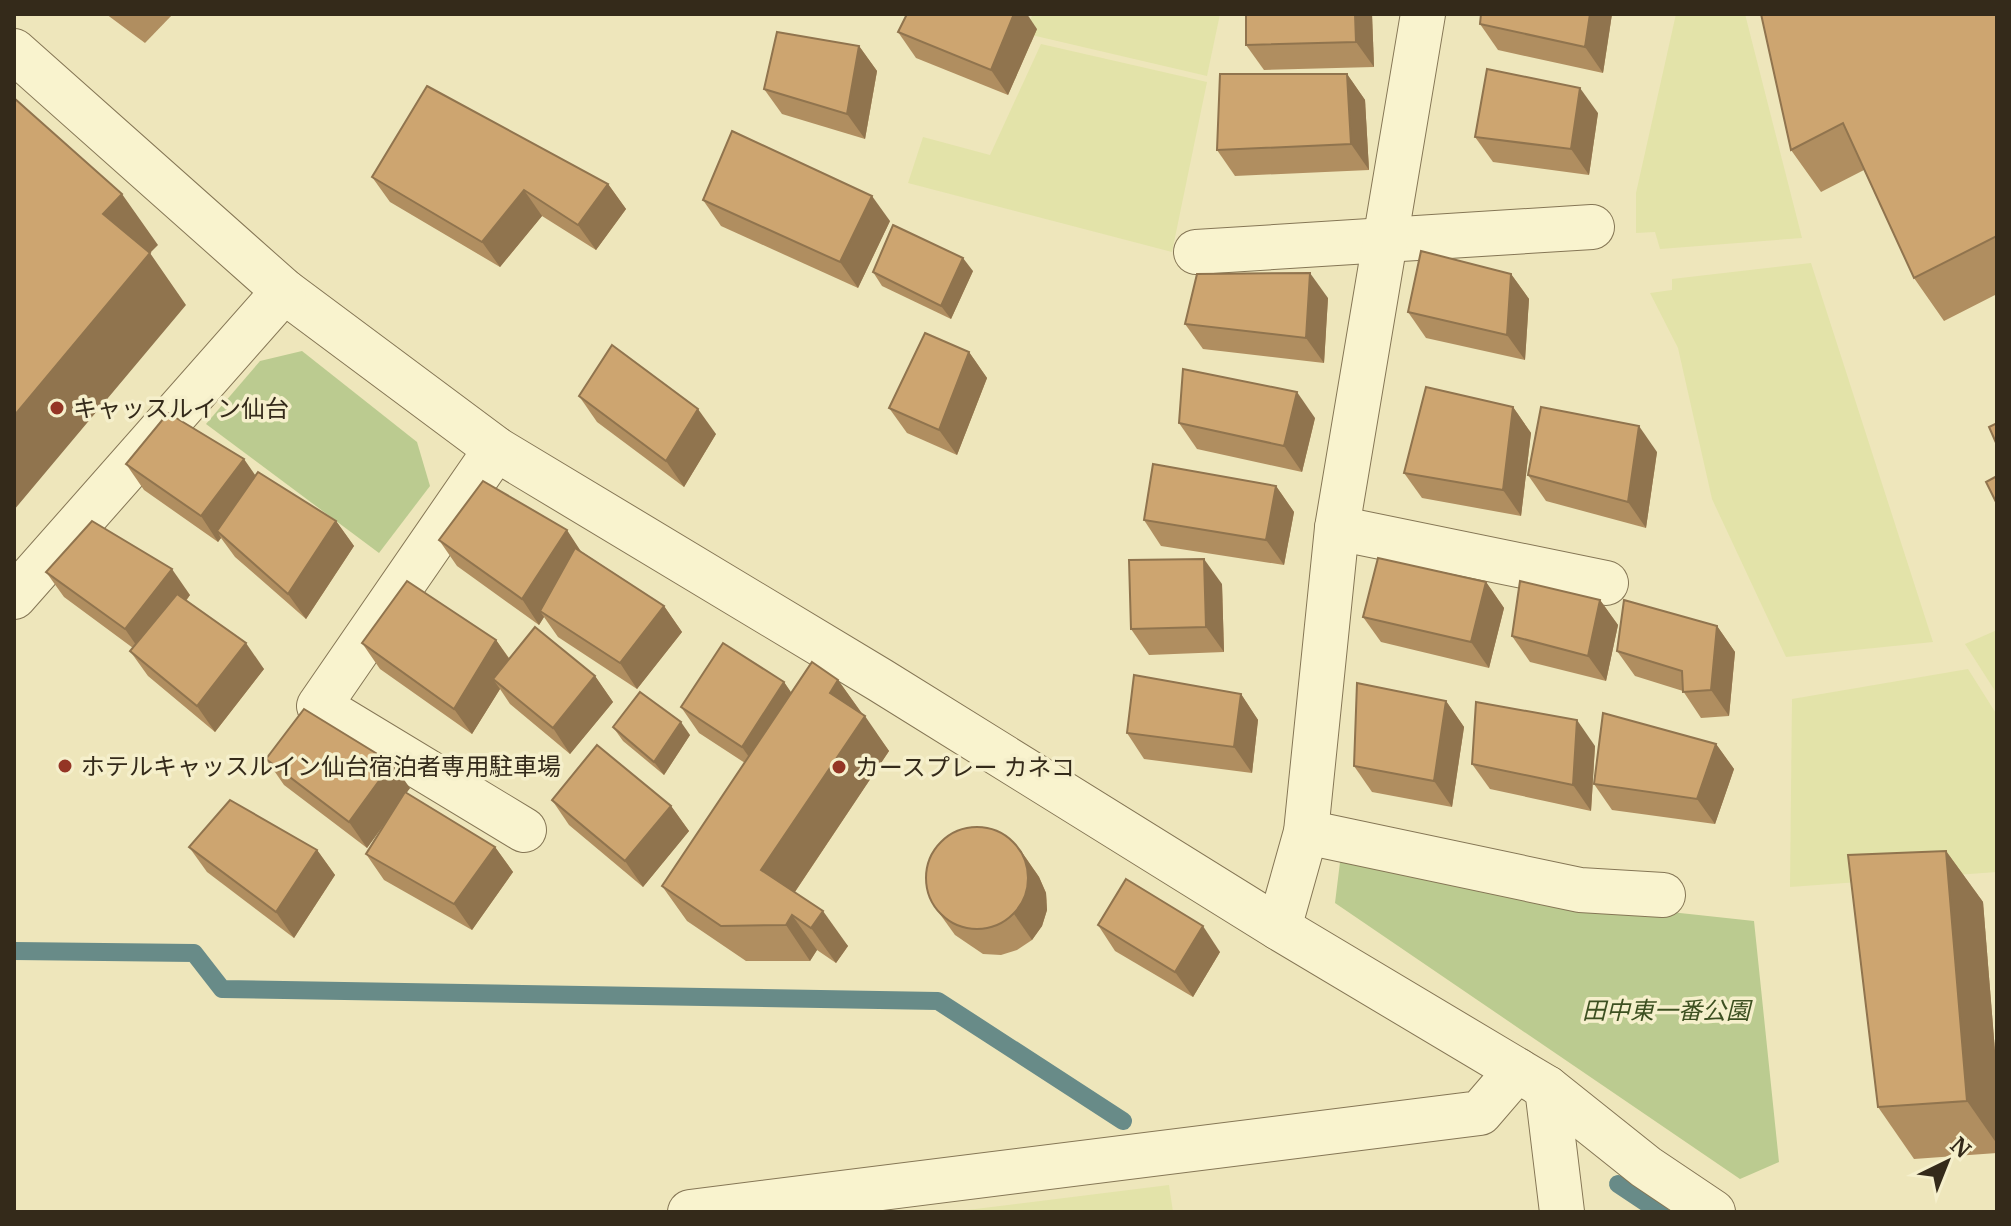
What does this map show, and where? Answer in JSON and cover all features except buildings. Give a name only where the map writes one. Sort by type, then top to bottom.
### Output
[{"type":"street","points":[[1279,928],[1306,832],[1337,528],[1423,14]]},
{"type":"street","points":[[14,51],[284,291],[496,449],[880,680],[1279,928],[1532,1079],[1646,1167],[1713,1212]]},
{"type":"street","points":[[1196,252],[1592,227]]},
{"type":"street","points":[[14,597],[284,291]]},
{"type":"street","points":[[496,449],[319,706],[524,830]]},
{"type":"street","points":[[1337,528],[1606,583]]},
{"type":"street","points":[[1306,832],[1580,890],[1663,895]]},
{"type":"street","points":[[690,1212],[1480,1113],[1532,1079]]},
{"type":"street","points":[[1532,1079],[1562,1212]]},
{"type":"green space","points":[[1033,14],[1220,14],[1207,76],[1023,33]]},
{"type":"green space","points":[[1676,14],[1745,14],[1802,238],[1660,249],[1655,232],[1636,233],[1636,193]]},
{"type":"green space","points":[[1041,44],[1207,82],[1172,252],[908,183],[923,137],[990,155]]},
{"type":"green space","points":[[1811,263],[1933,642],[1786,657],[1712,499],[1678,348],[1650,293],[1672,290],[1672,279]]},
{"type":"green space","points":[[302,351],[417,442],[430,486],[379,553],[206,424],[260,361]]},
{"type":"green space","points":[[1997,630],[1997,694],[1965,644]]},
{"type":"green space","points":[[1968,669],[1997,715],[1997,872],[1790,887],[1792,699]]},
{"type":"green space","name":"田中東一番公園","points":[[1341,854],[1578,902],[1754,921],[1779,1162],[1740,1179],[1335,903]]},
{"type":"green space","points":[[1169,1185],[1173,1212],[951,1212]]},
{"type":"waterway","points":[[14,951],[194,953],[222,989],[938,1001],[1123,1121]]},
{"type":"waterway","points":[[1618,1184],[1660,1212]]},
{"type":"place","name":"キャッスルイン仙台","points":[[57,408]]},
{"type":"place","name":"ホテルキャッスルイン仙台宿泊者専用駐車場","points":[[65,766]]},
{"type":"place","name":"カースプレー カネコ","points":[[839,767]]}]
